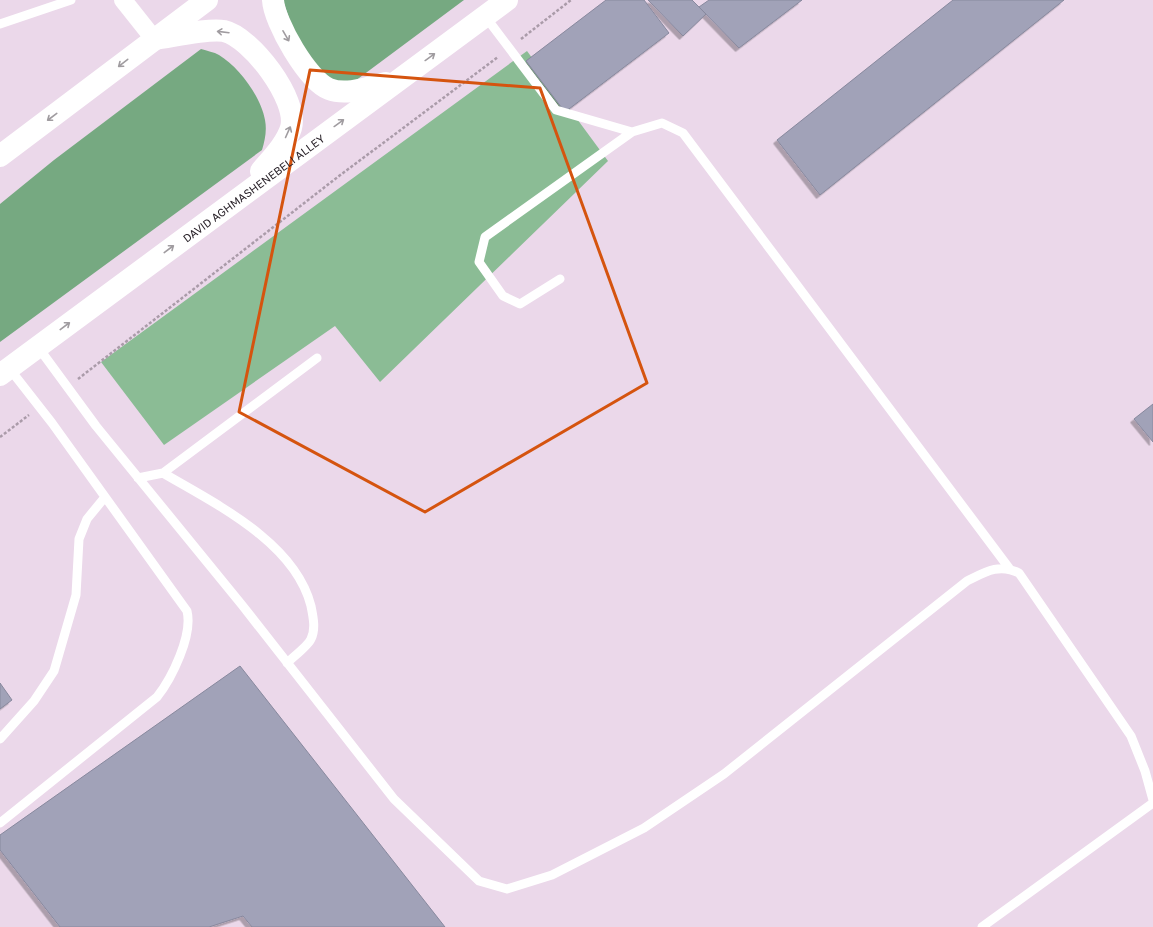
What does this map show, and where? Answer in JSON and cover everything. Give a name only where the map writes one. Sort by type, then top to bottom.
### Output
[{"type":"highway","points":[[0,156],[207,0]]},
{"type":"highway","points":[[273,0],[273,8],[280,27],[303,63],[319,83],[329,89],[342,92],[357,91],[398,80]]},
{"type":"highway","name":"DAVID AGHMASHENEBELI ALLEY","points":[[5,371],[507,0]]},
{"type":"highway","points":[[154,39],[222,31],[235,34],[251,47],[263,60],[276,79],[287,101],[291,128],[278,151],[240,196]]},
{"type":"street","points":[[123,0],[154,39]]},
{"type":"lane","points":[[0,24],[71,0]]},
{"type":"lane","points":[[485,16],[556,110],[632,132]]},
{"type":"lane","points":[[560,278],[520,304],[503,296],[479,262],[485,237],[632,132],[662,122],[683,133],[1009,568]]},
{"type":"lane","points":[[38,347],[67,388],[394,799],[479,881],[507,889],[552,875],[644,828],[724,774],[967,581],[993,568],[1009,568],[1019,573],[1131,736],[1145,771],[1153,800]]},
{"type":"lane","points":[[138,478],[162,473],[317,358]]},
{"type":"lane","points":[[0,823],[157,697],[167,684],[187,635],[189,620],[187,611],[105,497],[5,371]]},
{"type":"lane","points":[[162,473],[228,511],[251,527],[289,562],[309,597],[314,619],[311,639],[287,663]]},
{"type":"lane","points":[[0,739],[34,701],[54,671],[76,595],[80,539],[87,519],[105,497]]},
{"type":"lane","points":[[982,927],[1153,803]]},
{"type":"path","points":[[67,388],[339,176],[510,48],[571,0]]},
{"type":"highlighted area","points":[[310,70],[540,88],[647,383],[425,512],[239,412]]},
{"type":"green space","points":[[283,0],[464,0],[351,84],[334,83],[303,61]]},
{"type":"green space","points":[[201,49],[217,54],[227,60],[248,83],[254,92],[263,111],[266,124],[262,150],[0,342],[0,204],[54,160]]},
{"type":"green space","points":[[527,51],[608,161],[380,382],[335,326],[164,445],[101,362]]},
{"type":"building","points":[[606,0],[644,0],[669,33],[565,112],[526,61]]},
{"type":"building","points":[[648,0],[692,0],[706,14],[683,36]]},
{"type":"building","points":[[709,0],[802,0],[739,48],[699,7]]},
{"type":"building","points":[[953,0],[1064,0],[820,195],[777,140]]},
{"type":"building","points":[[1153,404],[1153,442],[1134,419]]},
{"type":"building","points":[[240,666],[445,927],[252,927],[243,916],[209,927],[60,927],[0,850],[0,835]]},
{"type":"building","points":[[0,683],[12,700],[0,709]]}]
